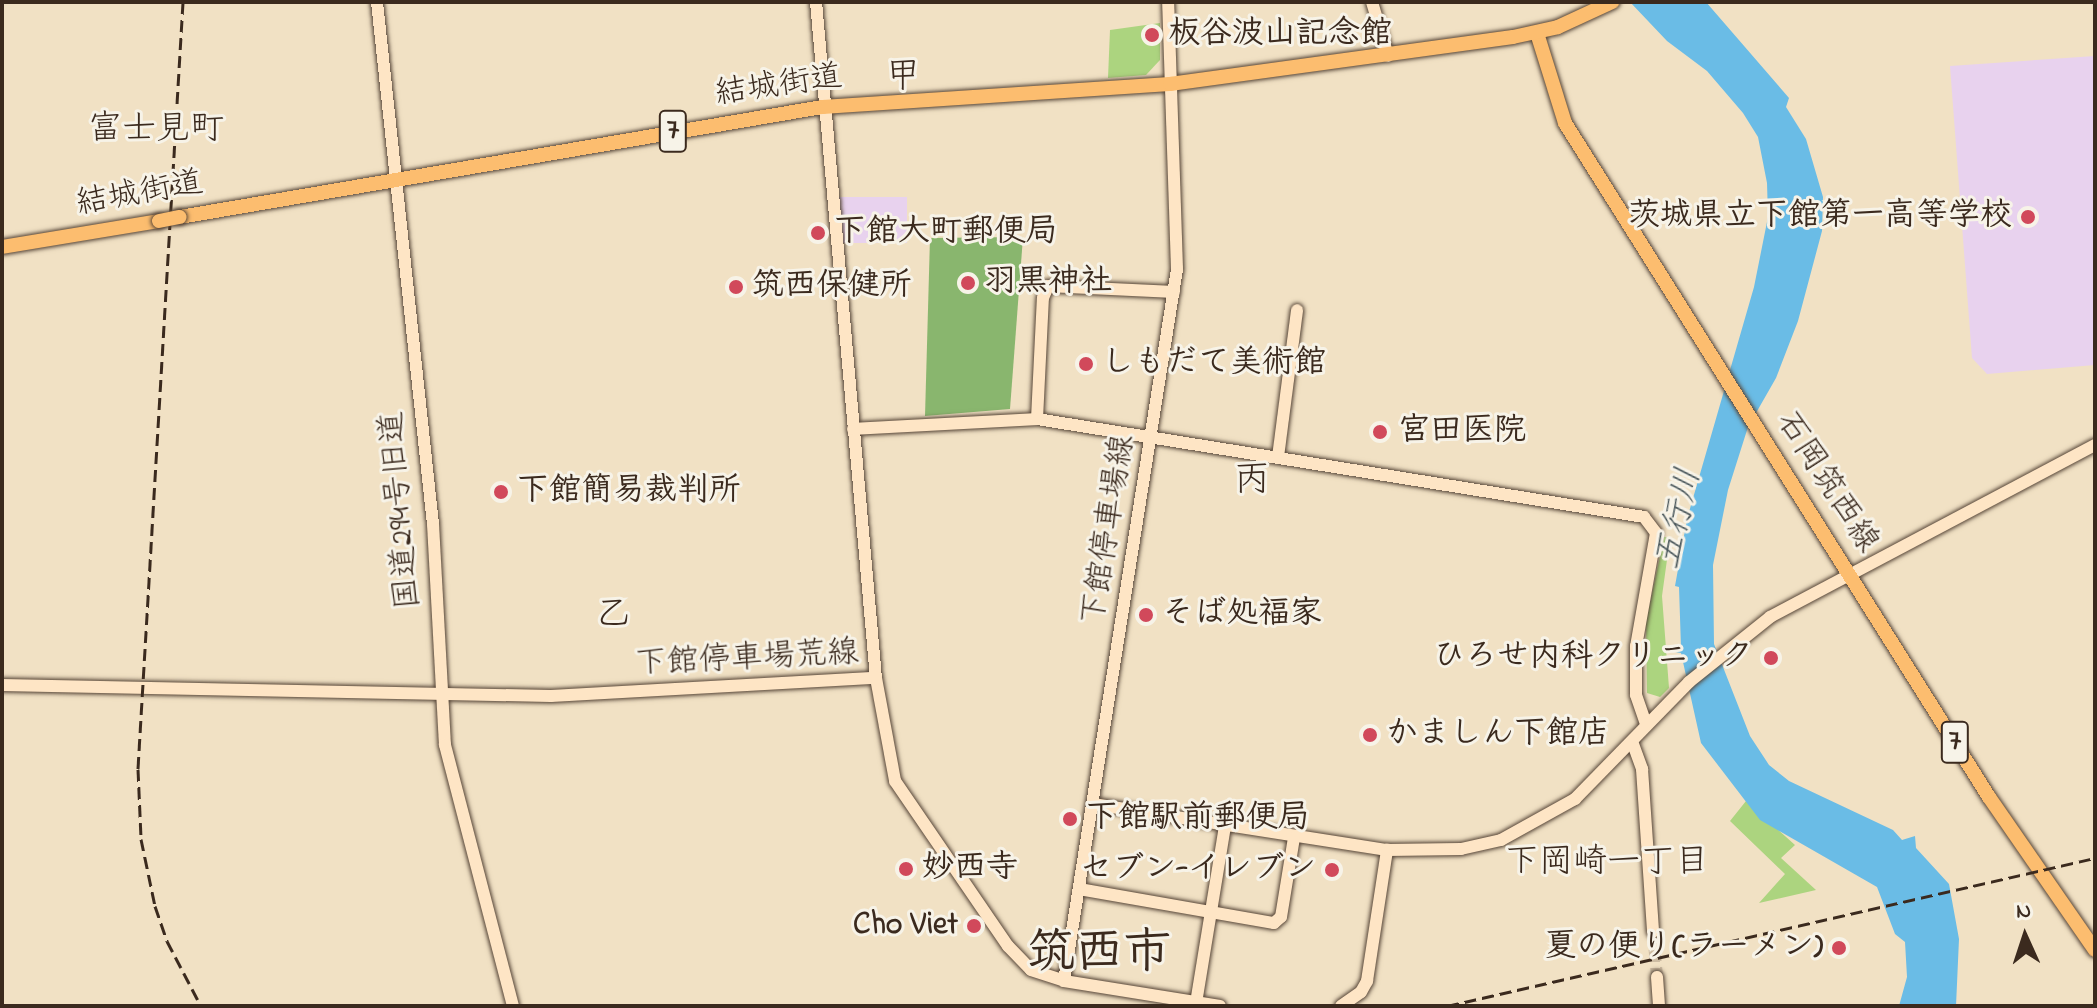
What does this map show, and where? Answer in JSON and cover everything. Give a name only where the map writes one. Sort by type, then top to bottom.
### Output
[{"type":"main road","name":"結城街道","points":[[2,247],[822,107],[1170,84],[1388,56],[1537,33],[1612,2]]},
{"type":"main road","name":"石岡筑西線","points":[[1537,33],[1565,123],[1989,797],[2095,950]]},
{"type":"street","name":"国道294号旧道","points":[[377,2],[433,524],[440,695],[450,766],[513,1006]]},
{"type":"street","points":[[816,2],[822,107],[876,678]]},
{"type":"street","name":"下館停車場線","points":[[1064,981],[1174,292],[1179,224],[1168,2]]},
{"type":"street","points":[[1372,2],[1388,56]]},
{"type":"street","points":[[1037,419],[1042,302],[1048,286],[1174,292]]},
{"type":"street","points":[[1278,457],[1297,310]]},
{"type":"street","points":[[853,429],[1037,419],[1647,519],[1656,533],[1639,607],[1635,667],[1638,706],[1646,724]]},
{"type":"street","points":[[1093,804],[1294,838],[1387,850],[1461,849],[1531,827],[1575,799],[1633,744],[1646,724],[1670,700],[1732,644],[1850,573],[2095,445]]},
{"type":"street","name":"下館停車場荒線","points":[[2,685],[440,695],[635,693],[876,678],[895,781],[1015,956],[1037,973],[1064,981],[1220,1006]]},
{"type":"street","points":[[1633,744],[1642,769],[1653,932]]},
{"type":"street","points":[[1196,1003],[1225,826]]},
{"type":"street","points":[[1079,889],[1280,921],[1294,838]]},
{"type":"street","points":[[1341,1006],[1355,998],[1367,981],[1387,850]]},
{"type":"street","points":[[1657,977],[1659,1006]]},
{"type":"shaded area","name":"茨城県立下館第一高等学校","points":[[2095,56],[2095,365],[1987,374],[1972,358],[1950,66]]},
{"type":"shaded area","points":[[839,197],[907,197],[907,243],[839,243]]},
{"type":"green space","points":[[1160,23],[1160,60],[1146,75],[1108,78],[1110,30]]},
{"type":"green space","points":[[1023,237],[1010,409],[925,416],[930,238]]},
{"type":"green space","points":[[1664,537],[1670,538],[1662,596],[1669,688],[1660,697],[1647,693],[1646,622]]},
{"type":"green space","points":[[1746,801],[1795,845],[1781,858],[1816,890],[1759,903],[1785,874],[1730,821]]},
{"type":"water","points":[[1630,2],[1706,2],[1789,98],[1786,107],[1806,139],[1823,197],[1822,231],[1798,321],[1776,378],[1748,427],[1728,490],[1713,565],[1714,644],[1750,736],[1769,765],[1789,781],[1893,830],[1902,840],[1915,836],[1916,848],[1949,884],[1959,939],[1956,1006],[1899,1006],[1907,977],[1905,942],[1895,934],[1877,887],[1760,820],[1701,743],[1681,653],[1675,652],[1681,648],[1679,587],[1675,586],[1687,519],[1754,287],[1768,217],[1767,183],[1758,137],[1743,113],[1707,71],[1667,41]]},
{"type":"tunnel","points":[[1653,932],[1657,977]]},
{"type":"railway","points":[[183,2],[138,769],[141,839],[155,906],[167,941],[201,1006]]},
{"type":"railway","points":[[1447,1006],[2095,858]]},
{"type":"place","name":"板谷波山記念館","points":[[1152,35]]},
{"type":"place","name":"茨城県立下館第一高等学校","points":[[2028,217]]},
{"type":"place","name":"下館大町郵便局","points":[[818,233]]},
{"type":"place","name":"羽黒神社","points":[[968,283]]},
{"type":"place","name":"筑西保健所","points":[[736,287]]},
{"type":"place","name":"しもだて美術館","points":[[1086,364]]},
{"type":"place","name":"宮田医院","points":[[1380,432]]},
{"type":"place","name":"下館簡易裁判所","points":[[501,492]]},
{"type":"place","name":"そば処福家","points":[[1146,615]]},
{"type":"place","name":"ひろせ内科クリニック","points":[[1771,658]]},
{"type":"place","name":"かましん下館店","points":[[1370,735]]},
{"type":"place","name":"下館駅前郵便局","points":[[1070,819]]},
{"type":"place","name":"妙西寺","points":[[906,869]]},
{"type":"place","name":"セブン-イレブン","points":[[1332,870]]},
{"type":"place","name":"Cho Viet","points":[[974,926]]},
{"type":"place","name":"夏の便り(ラーメン)","points":[[1839,948]]},
{"type":"district","name":"甲","points":[[903,79]]},
{"type":"district","name":"富士見町","points":[[156,131]]},
{"type":"district","name":"丙","points":[[1252,482]]},
{"type":"district","name":"乙","points":[[613,616]]},
{"type":"district","name":"下岡崎一丁目","points":[[1607,864]]},
{"type":"district","name":"筑西市","points":[[1099,955]]},
{"type":"water label","name":"五行川","points":[[1680,519]]}]
